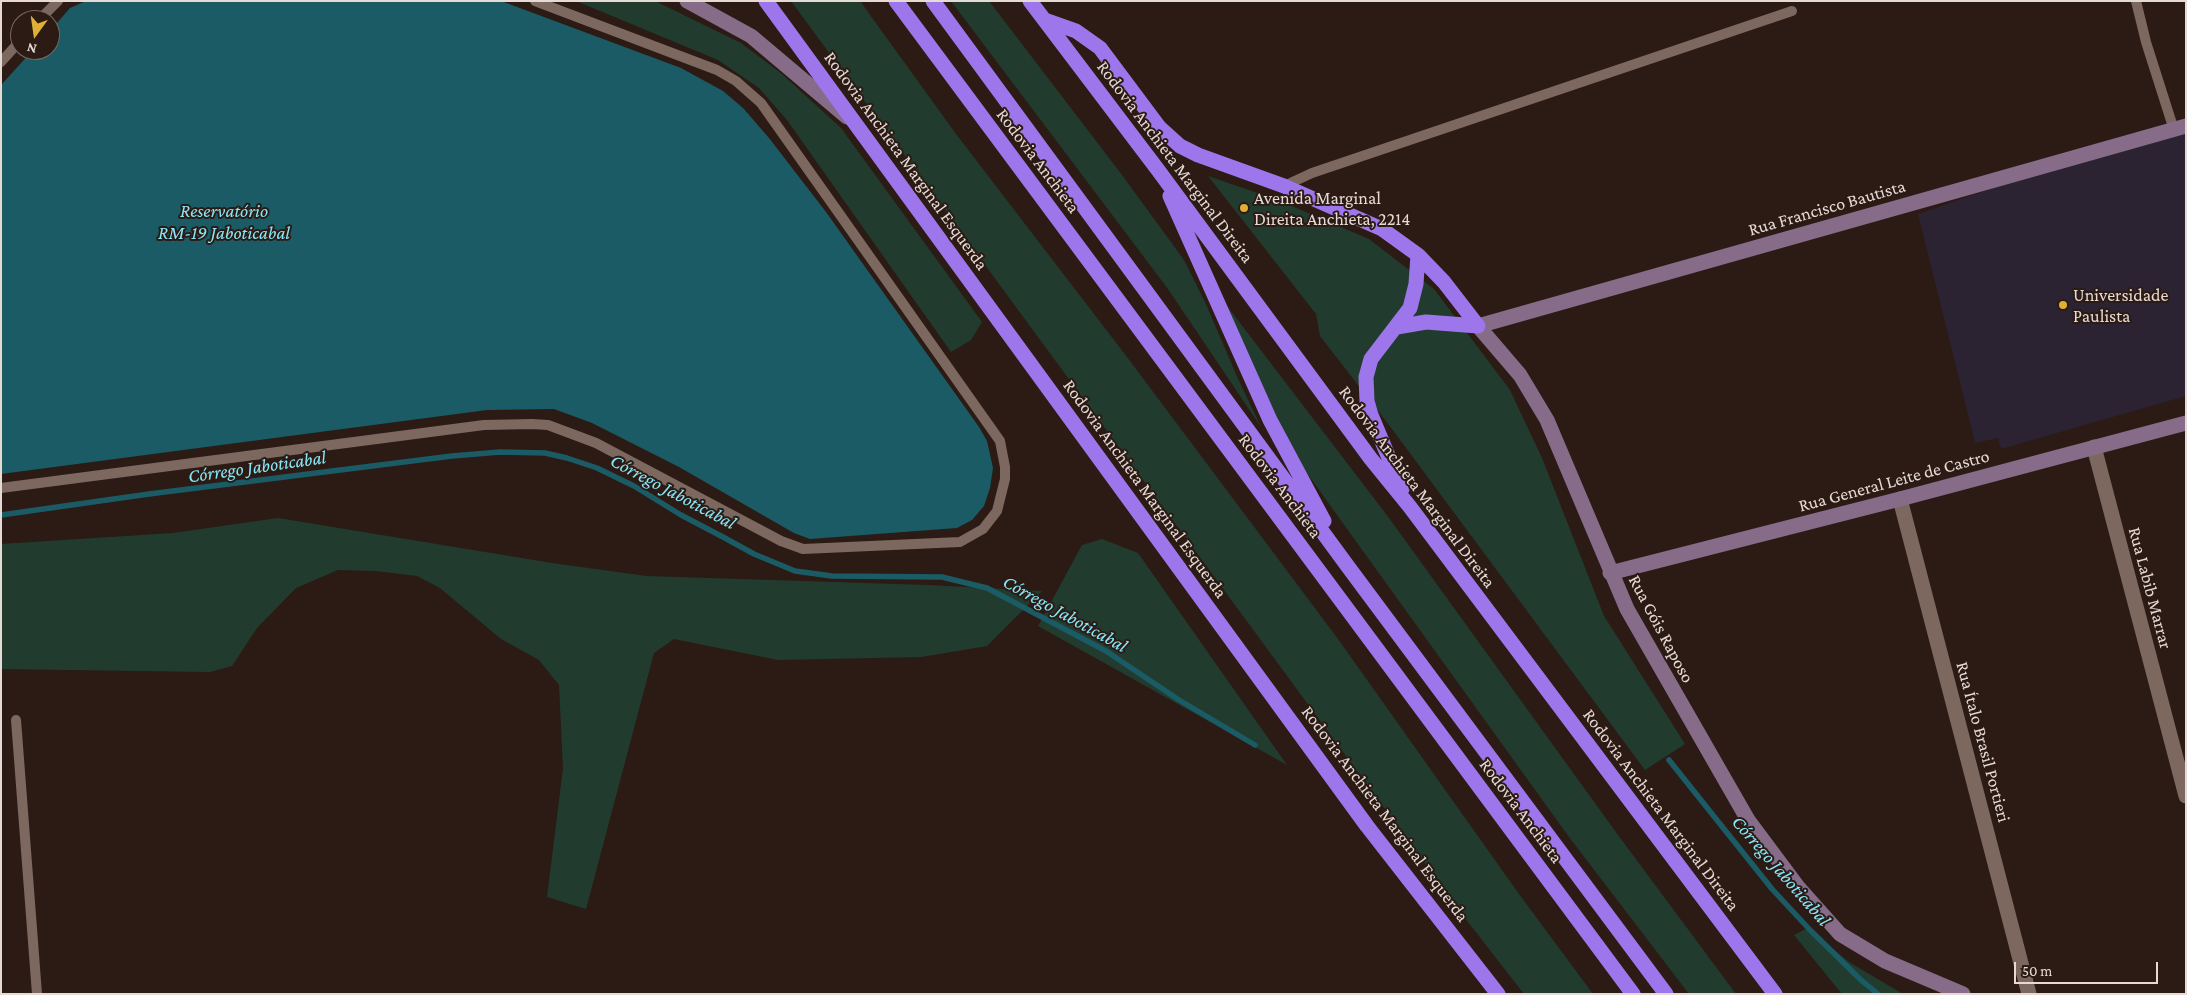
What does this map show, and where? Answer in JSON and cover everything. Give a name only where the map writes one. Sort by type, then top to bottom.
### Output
[{"type":"highway","name":"Rodovia Anchieta Marginal Esquerda","points":[[766,1],[1367,826],[1498,994]]},
{"type":"highway","name":"Rodovia Anchieta","points":[[896,1],[1633,994]]},
{"type":"highway","name":"Rodovia Anchieta","points":[[933,1],[1349,568],[1666,994]]},
{"type":"highway","name":"Rodovia Anchieta Marginal Direita","points":[[1030,1],[1158,170],[1371,459],[1410,507],[1775,994]]},
{"type":"highway","points":[[1045,20],[1076,31],[1100,48],[1159,128],[1180,146],[1198,155],[1284,186],[1382,229],[1418,255],[1444,282],[1478,326]]},
{"type":"highway","points":[[1158,170],[1270,420],[1349,568]]},
{"type":"highway","points":[[1410,507],[1386,453],[1367,401],[1366,377],[1371,359],[1410,308],[1414,295],[1418,255]]},
{"type":"highway","points":[[1397,327],[1426,322],[1478,326]]},
{"type":"street","points":[[687,1],[751,36],[857,126]]},
{"type":"street","name":"Rua Francisco Bautista","points":[[1478,326],[2180,128]]},
{"type":"street","name":"Rua Góis Raposo","points":[[1478,326],[1520,375],[1547,420],[1568,465],[1610,573],[1642,637],[1748,820],[1798,887],[1840,934],[1885,961],[1963,994]]},
{"type":"street","name":"Rua General Leite de Castro","points":[[1610,573],[1900,499],[2186,422]]},
{"type":"street","name":"Rua Labib Marrar","points":[[2094,447],[2186,796]]},
{"type":"street","name":"Rua Ítalo Brasil Portieri","points":[[1900,499],[2028,994]]},
{"type":"lane","points":[[49,10],[58,1]]},
{"type":"lane","points":[[1,488],[484,425],[532,424],[548,425],[596,443],[781,541],[803,549],[960,542],[983,529],[997,511],[1004,486],[1005,467],[1000,441],[761,103],[736,81],[717,70],[535,1]]},
{"type":"lane","points":[[2136,1],[2146,42],[2180,128]]},
{"type":"lane","points":[[1284,186],[1312,173],[1792,11]]},
{"type":"lane","points":[[1,62],[10,52]]},
{"type":"lane","points":[[16,720],[37,994]]},
{"type":"shaded area","name":"Universidade Paulista","points":[[2186,134],[2186,396],[2001,449],[1998,438],[1975,443],[1918,214],[2019,179]]},
{"type":"green space","points":[[576,1],[655,1],[741,43],[782,74],[841,128],[982,322],[971,340],[951,352],[787,120],[759,88],[718,60]]},
{"type":"green space","points":[[791,1],[860,1],[956,134],[1127,357],[1338,639],[1519,894],[1593,994],[1524,994],[1468,922]]},
{"type":"green space","points":[[951,1],[989,1],[1122,175],[1184,260],[1261,427],[1168,289]]},
{"type":"green space","points":[[1208,176],[1275,199],[1369,239],[1434,289],[1510,390],[1542,458],[1604,616],[1685,744],[1645,770],[1392,429],[1320,336],[1316,314]]},
{"type":"green space","points":[[1224,302],[1389,518],[1618,835],[1736,994],[1689,994],[1569,837],[1301,465]]},
{"type":"green space","points":[[278,518],[552,563],[646,576],[928,585],[1042,591],[987,646],[921,657],[778,660],[674,639],[654,653],[586,909],[547,897],[563,768],[559,685],[539,660],[501,639],[440,588],[417,576],[376,571],[338,570],[296,588],[257,628],[232,666],[210,672],[1,669],[1,544],[173,533]]},
{"type":"green space","points":[[1102,539],[1138,553],[1287,765],[1038,626],[1082,545]]},
{"type":"green space","points":[[1808,928],[1849,962],[1903,994],[1842,994],[1794,935]]},
{"type":"water","name":"Reservatório RM-19 Jaboticabal","points":[[86,1],[501,1],[681,68],[723,91],[743,108],[769,138],[826,212],[979,427],[987,441],[993,468],[990,488],[984,506],[972,520],[957,528],[810,539],[794,533],[679,467],[592,423],[554,409],[487,410],[1,474],[1,85],[24,60],[60,60],[60,20],[70,8]]},
{"type":"waterway","name":"Córrego Jaboticabal","points":[[1,515],[149,494],[452,456],[500,452],[545,453],[597,468],[634,486],[681,515],[754,554],[795,571],[832,576],[942,577],[987,588],[1106,651],[1179,700],[1255,745]]},
{"type":"waterway","name":"Córrego Jaboticabal","points":[[1669,760],[1772,889],[1811,931],[1878,994]]},
{"type":"place","name":"Avenida Marginal Direita Anchieta, 2214","points":[[1244,208]]},
{"type":"place","name":"Universidade Paulista","points":[[2063,305]]}]
